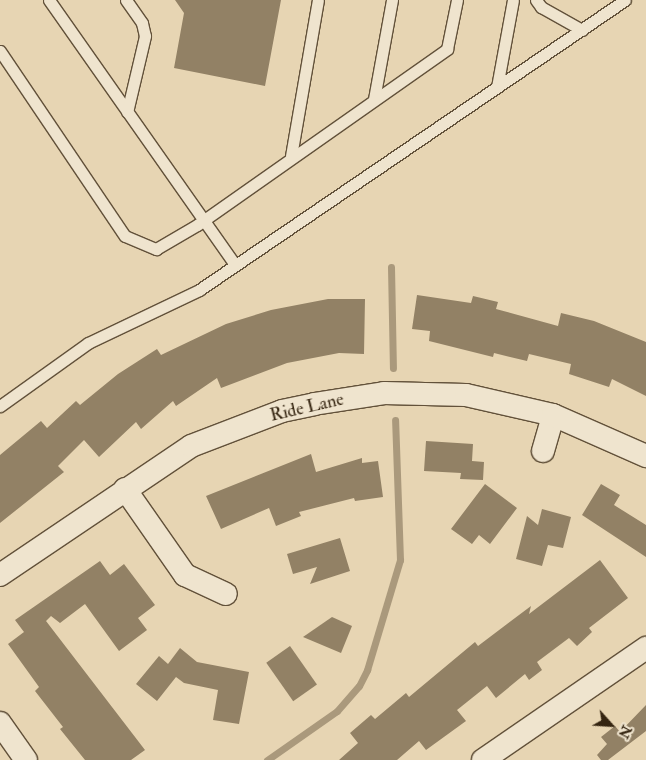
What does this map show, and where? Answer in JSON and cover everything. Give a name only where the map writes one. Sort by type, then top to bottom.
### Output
[{"type":"street","name":"Ride Lane","points":[[0,575],[191,446],[282,411],[324,402],[384,392],[466,395],[553,415],[646,456]]},
{"type":"street","points":[[543,451],[553,415]]},
{"type":"street","points":[[125,489],[185,575],[226,594]]},
{"type":"street","points":[[483,760],[646,648]]},
{"type":"street","points":[[0,723],[26,760]]},
{"type":"lane","points":[[49,0],[235,265]]},
{"type":"lane","points":[[126,0],[145,36],[127,112]]},
{"type":"lane","points":[[291,156],[318,0]]},
{"type":"lane","points":[[374,99],[392,0]]},
{"type":"lane","points":[[0,51],[125,236],[156,248],[203,220],[291,156],[446,49],[457,0]]},
{"type":"lane","points":[[497,87],[513,0]]},
{"type":"lane","points":[[536,0],[541,7],[582,30]]},
{"type":"lane","points":[[0,406],[88,343],[199,290],[625,0]]},
{"type":"building","points":[[175,0],[281,0],[265,86],[174,68],[184,13]]},
{"type":"building","points":[[417,295],[471,303],[473,296],[498,302],[496,309],[558,326],[561,313],[594,321],[646,342],[646,396],[612,379],[609,387],[569,374],[571,364],[529,354],[527,361],[494,353],[493,357],[429,341],[430,331],[412,329]]},
{"type":"building","points":[[328,299],[365,299],[364,354],[339,353],[287,363],[221,388],[217,378],[176,406],[173,401],[141,429],[136,422],[99,457],[84,440],[58,466],[64,472],[0,523],[0,455],[41,421],[47,428],[76,401],[80,405],[118,374],[157,349],[161,355],[226,324],[271,310]]},
{"type":"building","points":[[426,441],[473,444],[472,461],[484,462],[483,480],[460,479],[461,473],[424,471]]},
{"type":"building","points":[[311,454],[316,472],[362,458],[362,463],[378,461],[383,497],[355,501],[354,498],[299,512],[301,516],[276,526],[269,508],[221,529],[206,496]]},
{"type":"building","points":[[485,484],[517,508],[490,544],[479,535],[472,544],[451,529]]},
{"type":"building","points":[[601,484],[620,495],[614,505],[646,525],[646,557],[582,515]]},
{"type":"building","points":[[542,509],[571,517],[563,548],[548,545],[542,566],[516,559],[527,516],[538,525]]},
{"type":"building","points":[[340,538],[350,571],[310,584],[317,567],[293,574],[287,554]]},
{"type":"building","points":[[600,560],[628,598],[589,628],[592,632],[577,646],[569,638],[537,662],[542,670],[529,680],[525,674],[496,698],[487,686],[457,710],[466,721],[426,750],[419,741],[397,760],[339,760],[358,743],[350,733],[371,715],[375,719],[406,693],[409,697],[475,642],[478,646],[531,606],[529,614]]},
{"type":"building","points":[[100,561],[110,575],[124,564],[155,605],[138,618],[147,630],[119,651],[85,604],[60,623],[51,616],[46,621],[145,750],[131,760],[85,760],[60,729],[63,727],[35,691],[39,687],[8,644],[24,632],[15,620]]},
{"type":"building","points":[[332,617],[352,626],[341,653],[303,637]]},
{"type":"building","points":[[290,646],[317,685],[293,701],[266,663]]},
{"type":"building","points":[[180,648],[197,662],[249,672],[239,724],[213,720],[218,690],[184,683],[176,677],[157,701],[136,684],[159,656],[168,664]]},
{"type":"building","points":[[646,705],[646,731],[608,760],[601,760],[597,755],[607,744],[601,737],[615,726],[620,732]]},
{"type":"waterway","points":[[391,267],[393,368]]},
{"type":"waterway","points":[[267,760],[337,711],[359,686],[367,670],[400,560],[395,420]]}]
